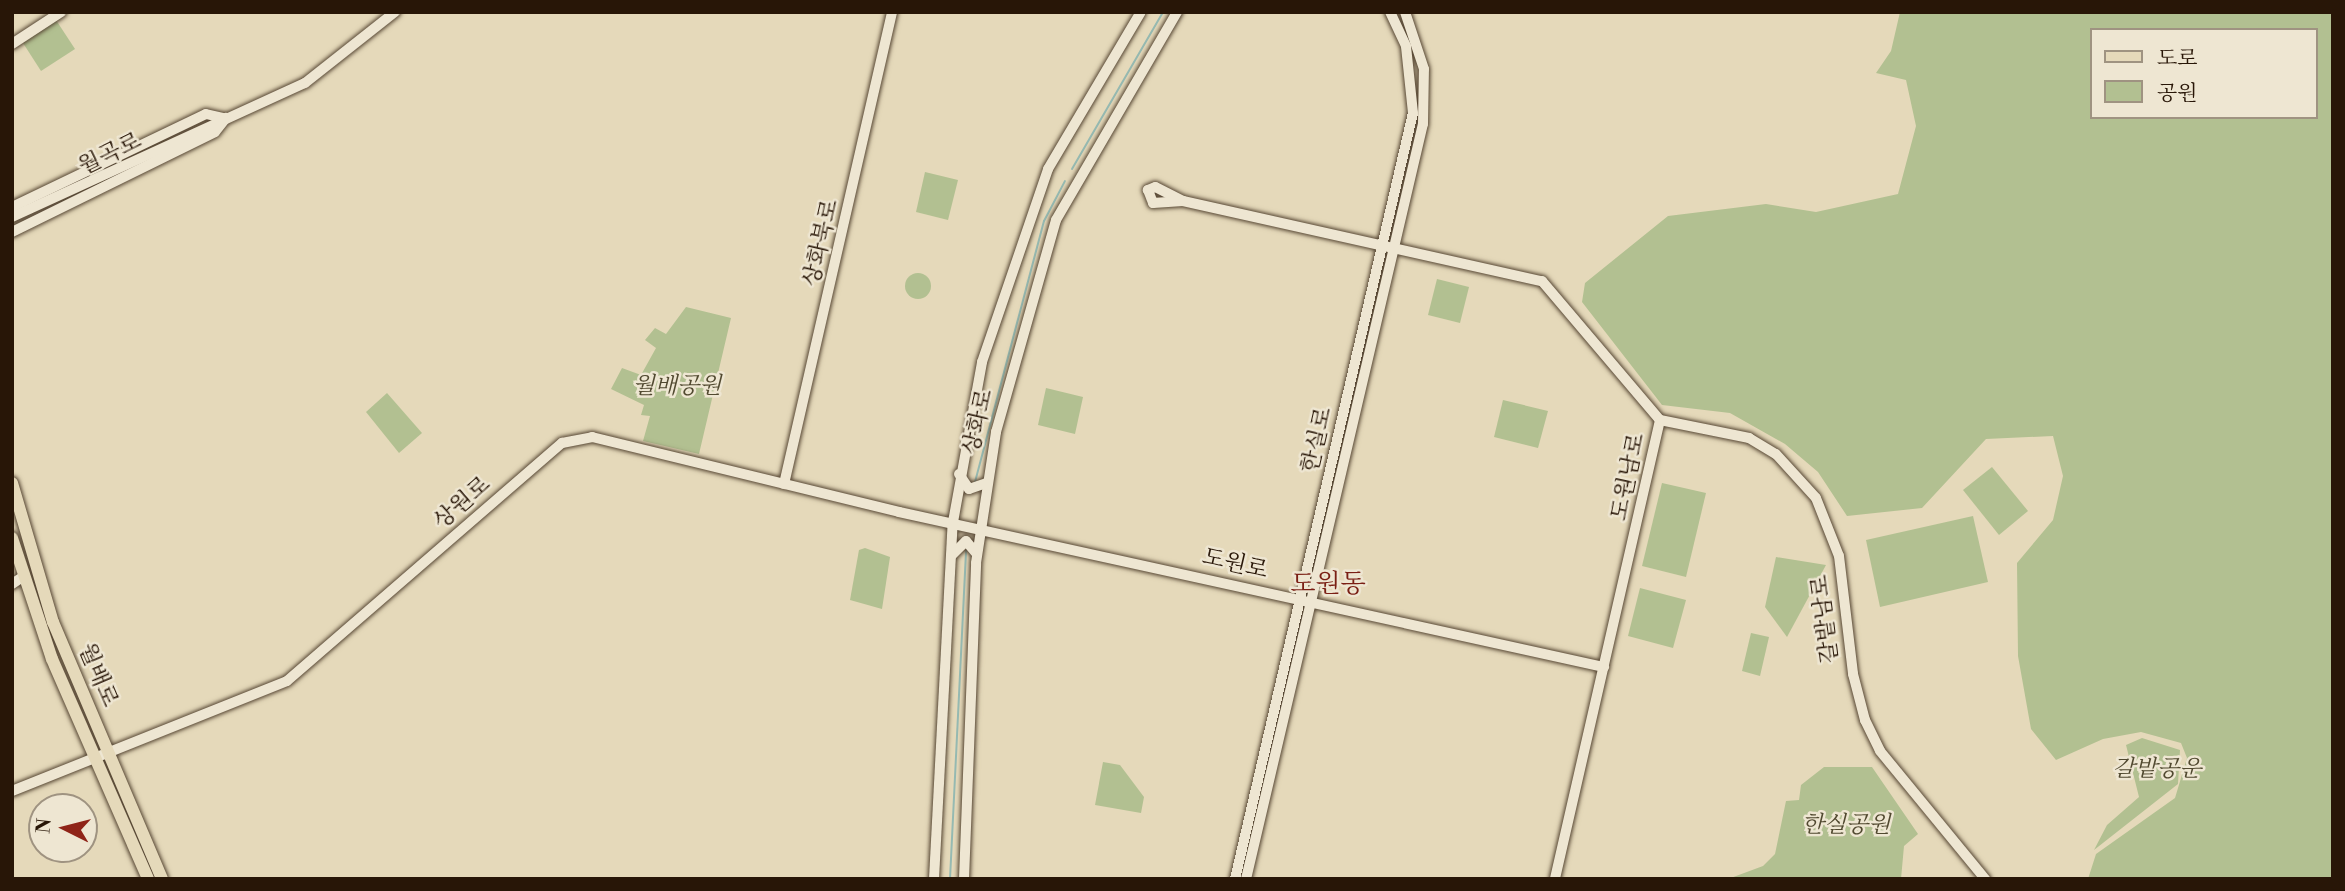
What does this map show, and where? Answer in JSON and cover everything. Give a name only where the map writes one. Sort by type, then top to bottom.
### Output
[{"type":"main road","name":"월곡로","points":[[12,217],[305,83],[395,12]]},
{"type":"main road","name":"상화로","points":[[934,879],[953,522],[959,474],[982,362],[1043,181],[1140,12]]},
{"type":"main road","name":"상화로","points":[[964,879],[977,557],[986,482],[1056,220],[1177,12]]},
{"type":"main road","name":"한실로","points":[[1389,244],[1413,113],[1406,46],[1390,12]]},
{"type":"main road","name":"한실로","points":[[1247,879],[1307,600],[1426,94],[1405,12]]},
{"type":"main road","points":[[12,207],[206,114],[226,118],[215,132],[12,232]]},
{"type":"main road","name":"월곡로","points":[[12,226],[107,174]]},
{"type":"main road","name":"갈밭남로","points":[[1660,420],[1749,438],[1776,454],[1816,498],[1839,556],[1853,674],[1865,720],[1880,751],[1985,879]]},
{"type":"main road","points":[[959,474],[969,489],[986,482]]},
{"type":"main road","name":"월배로","points":[[12,483],[49,611],[148,879]]},
{"type":"main road","name":"월배로","points":[[12,538],[17,581],[162,879]]},
{"type":"main road","points":[[951,557],[966,541],[977,557]]},
{"type":"main road","name":"한실로","points":[[1235,879],[1307,600]]},
{"type":"street","points":[[12,44],[61,12]]},
{"type":"street","name":"상화북로","points":[[784,484],[892,12]]},
{"type":"street","name":"도원남로","points":[[1183,201],[1389,244],[1542,281],[1660,420],[1555,879]]},
{"type":"street","name":"상원로","points":[[12,791],[287,681],[562,443],[592,437],[784,484],[980,527]]},
{"type":"street","name":"도원로","points":[[980,527],[1604,667]]},
{"type":"green space","points":[[1900,12],[2333,12],[2333,879],[2088,879],[2096,854],[2175,798],[2187,758],[2181,743],[2141,732],[2103,739],[2056,760],[2031,729],[2018,656],[2017,563],[2053,520],[2063,476],[2053,436],[1986,439],[1922,508],[1847,516],[1818,472],[1785,444],[1730,413],[1662,405],[1582,302],[1585,283],[1668,216],[1766,204],[1816,212],[1898,194],[1916,126],[1906,80],[1876,73],[1891,51]]},
{"type":"green space","points":[[56,20],[75,49],[41,71],[23,43]]},
{"type":"green space","points":[[925,172],[958,180],[948,220],[916,212]]},
{"type":"green space","points":[[918,273],[927,277],[931,286],[927,295],[918,299],[909,295],[905,286],[909,277]]},
{"type":"green space","points":[[1437,279],[1469,287],[1460,323],[1428,315]]},
{"type":"green space","name":"월배공원","points":[[686,307],[731,318],[699,454],[643,441],[650,416],[641,415],[644,405],[611,389],[622,368],[641,375],[656,348],[645,340],[655,328],[666,334]]},
{"type":"green space","points":[[1046,388],[1083,397],[1075,434],[1038,425]]},
{"type":"green space","points":[[387,393],[422,433],[399,453],[366,412]]},
{"type":"green space","points":[[1503,400],[1548,411],[1538,448],[1494,437]]},
{"type":"green space","points":[[1992,467],[2028,511],[1999,535],[1963,490]]},
{"type":"green space","points":[[1662,483],[1706,493],[1686,577],[1642,566]]},
{"type":"green space","points":[[1973,516],[1988,582],[1880,607],[1866,540]]},
{"type":"green space","points":[[865,548],[890,557],[882,609],[850,600],[859,550]]},
{"type":"green space","points":[[1776,557],[1826,565],[1787,637],[1765,607]]},
{"type":"green space","points":[[1640,588],[1686,600],[1673,648],[1628,636]]},
{"type":"green space","points":[[1751,633],[1769,637],[1760,676],[1742,671]]},
{"type":"green space","name":"갈밭공운","points":[[2142,738],[2180,750],[2178,784],[2094,850],[2107,825],[2139,797],[2126,745]]},
{"type":"green space","points":[[1103,762],[1120,765],[1144,797],[1141,813],[1095,805]]},
{"type":"green space","name":"한실공원","points":[[1824,767],[1872,767],[1918,834],[1904,846],[1901,879],[1728,879],[1763,866],[1775,854],[1786,801],[1799,800],[1801,785]]},
{"type":"waterway","points":[[1072,169],[1163,12]]},
{"type":"waterway","points":[[975,482],[1044,221],[1065,181]]},
{"type":"waterway","points":[[950,879],[966,550]]},
{"type":"district","name":"도원동","points":[[1328,585]]}]
